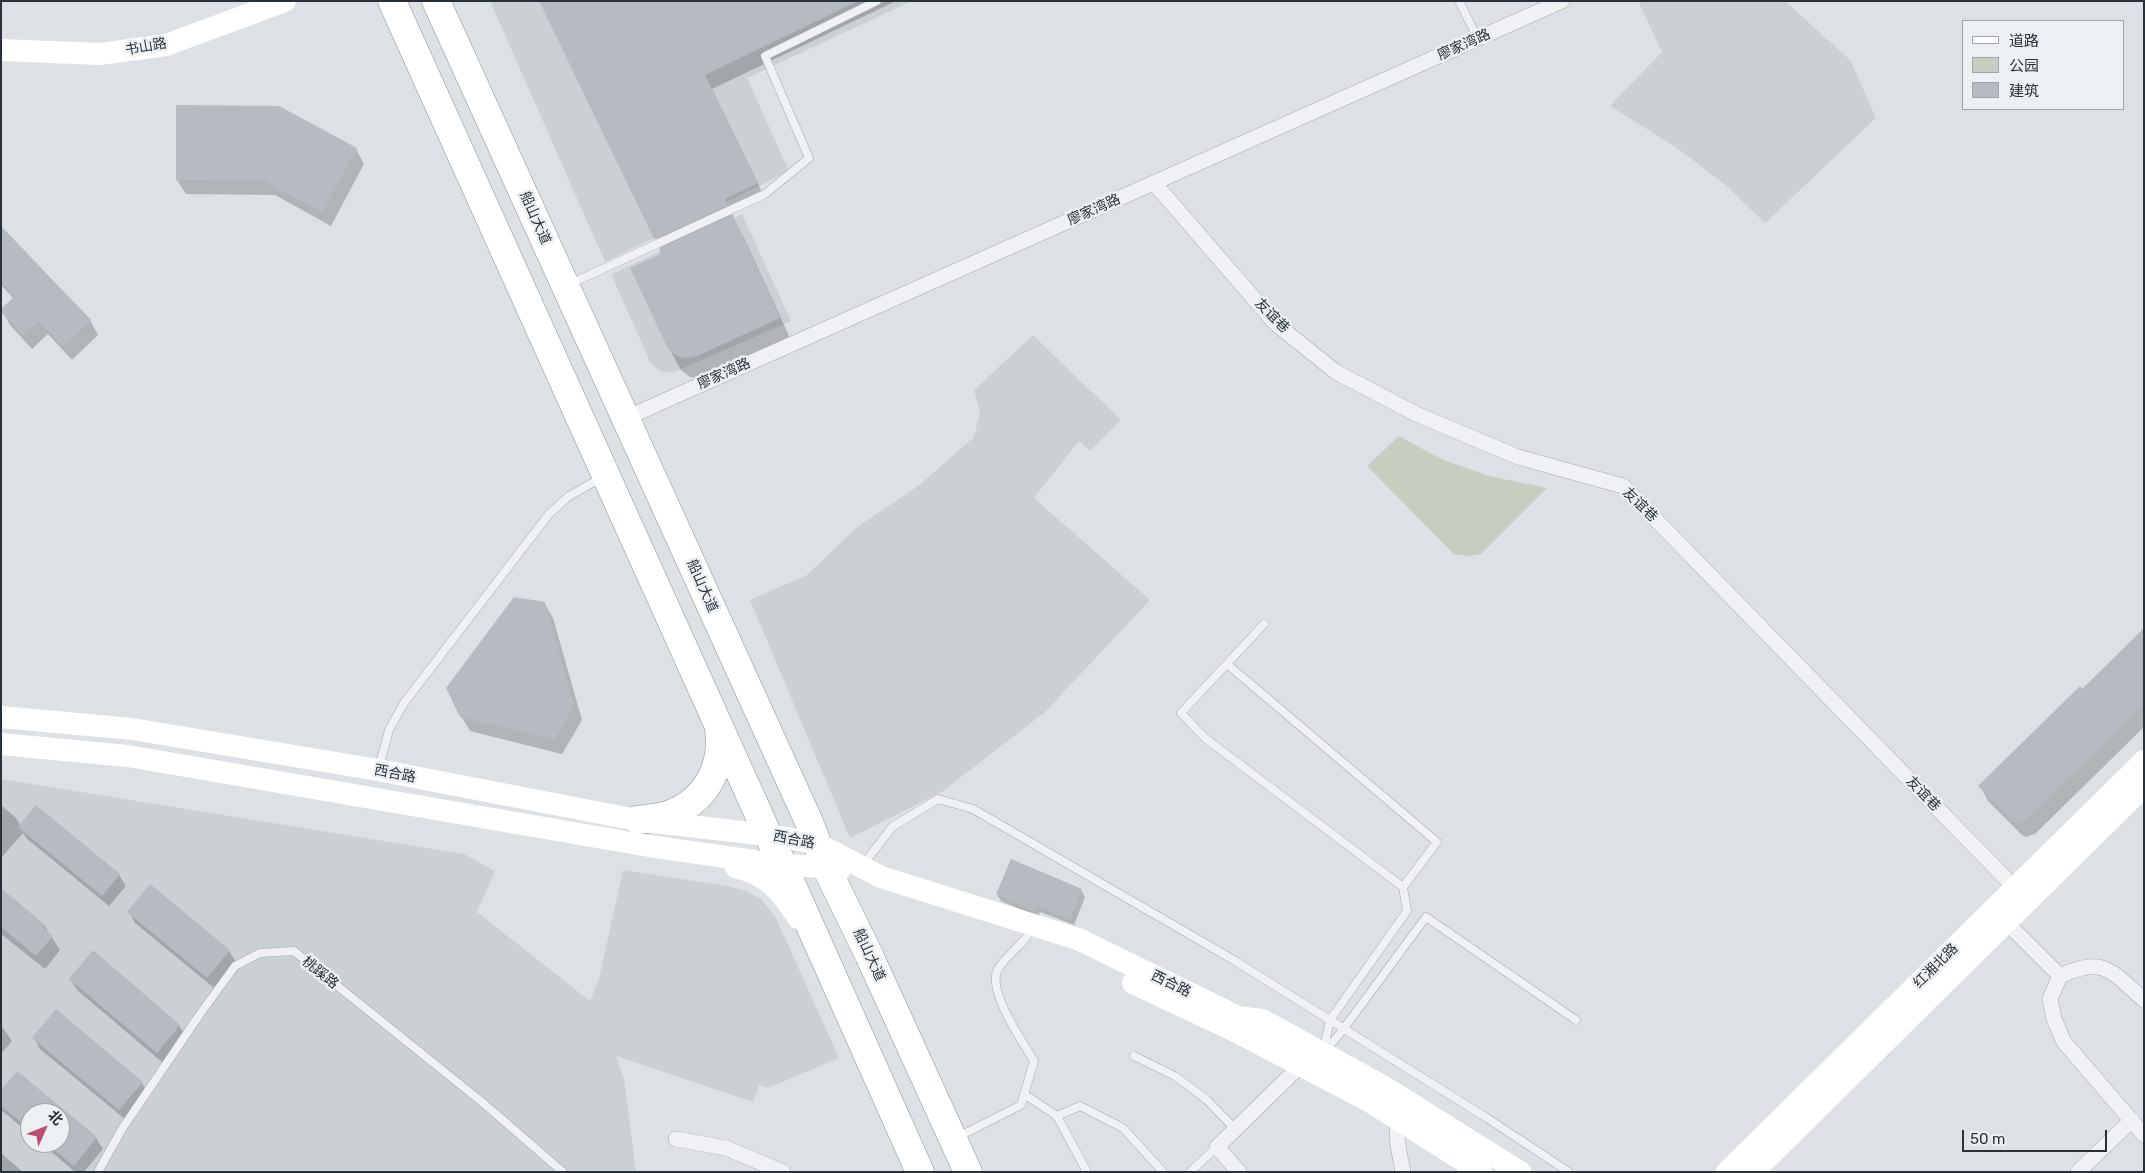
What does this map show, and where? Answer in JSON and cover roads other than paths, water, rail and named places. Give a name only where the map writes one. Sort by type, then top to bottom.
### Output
[{"type":"highway","points":[[392,1],[768,835],[783,864],[920,1172]]},
{"type":"highway","name":"船山大道","points":[[436,1],[809,822],[821,855],[870,955],[968,1172]]},
{"type":"highway","points":[[637,820],[668,815],[689,805],[701,794],[712,780],[718,764],[721,745],[718,721]]},
{"type":"main road","name":"书山路","points":[[1,50],[100,54],[166,45],[285,1]]},
{"type":"main road","name":"西合路","points":[[1,717],[132,728],[378,770],[637,820],[768,835],[1072,953],[1231,1029],[1312,1063]]},
{"type":"main road","name":"西合路","points":[[1,744],[128,756],[655,847],[783,864],[821,855],[861,867],[881,877],[1078,939],[1238,1017],[1262,1020],[1312,1063],[1370,1101],[1402,1110],[1520,1172]]},
{"type":"main road","name":"红湘北路","points":[[1727,1172],[2144,761]]},
{"type":"main road","name":"红湘北路","points":[[1753,1172],[2144,786]]},
{"type":"main road","points":[[655,847],[746,870],[761,876],[785,897],[824,955]]},
{"type":"main road","name":"西合路","points":[[1402,1110],[1481,1172]]},
{"type":"street","name":"廖家湾路","points":[[626,418],[1155,184],[1562,1]]},
{"type":"street","name":"友谊巷","points":[[1155,184],[1276,324],[1336,372],[1416,414],[1518,457],[1623,486],[2015,888]]},
{"type":"street","points":[[2006,922],[2060,976]]},
{"type":"street","points":[[2144,1000],[2116,975],[2100,966],[2079,967],[2060,976],[2050,999],[2054,1019],[2064,1042],[2144,1134]]},
{"type":"street","points":[[1239,1172],[1217,1147],[1235,1129],[1312,1063]]},
{"type":"street","points":[[1402,1110],[1399,1150],[1403,1172]]},
{"type":"street","points":[[2078,1172],[2132,1120]]},
{"type":"street","points":[[676,1139],[726,1148],[783,1172]]},
{"type":"lane","points":[[566,286],[764,194],[809,158],[765,56],[877,1]]},
{"type":"lane","points":[[1459,1],[1478,39]]},
{"type":"lane","points":[[378,770],[389,730],[404,703],[548,514],[569,496],[607,475]]},
{"type":"lane","points":[[1264,624],[1181,713],[1205,738],[1403,887],[1407,910],[1330,1020],[1312,1063]]},
{"type":"lane","points":[[1227,664],[1437,842],[1403,887]]},
{"type":"lane","points":[[861,867],[892,827],[938,799],[973,809],[1232,959],[1344,1028],[1569,1172]]},
{"type":"lane","points":[[1312,1063],[1344,1028],[1426,917],[1576,1020]]},
{"type":"lane","points":[[953,1139],[1021,1105],[1034,1061],[1002,1008],[995,978],[998,969],[1027,937]]},
{"type":"lane","name":"桃蹊路","points":[[98,1172],[122,1129],[235,966],[260,953],[294,951],[482,1102],[563,1172]]},
{"type":"lane","points":[[1134,1056],[1175,1076],[1206,1099],[1235,1129]]},
{"type":"lane","points":[[1024,1094],[1057,1116],[1087,1172]]},
{"type":"lane","points":[[1057,1116],[1080,1106],[1123,1128],[1163,1172]]},
{"type":"lane","points":[[1190,1172],[1217,1147]]}]
